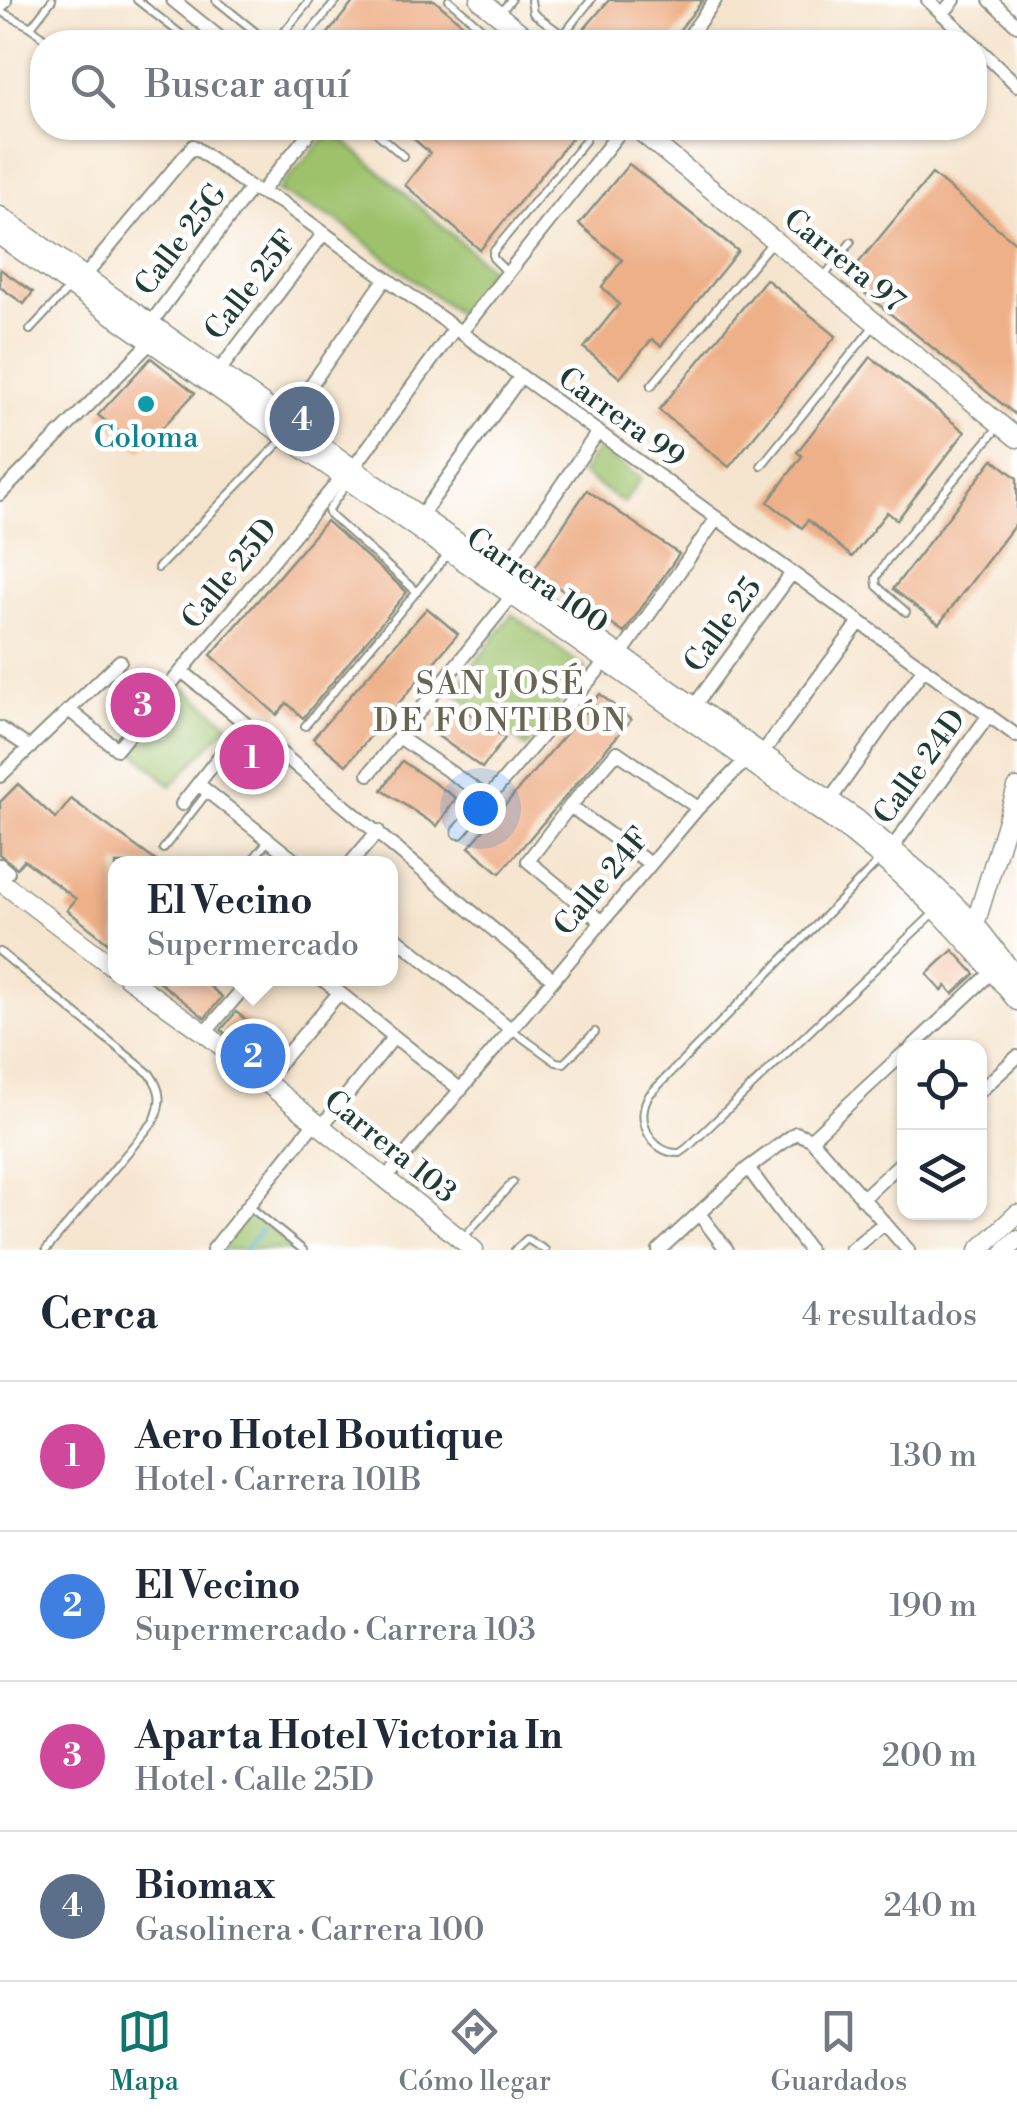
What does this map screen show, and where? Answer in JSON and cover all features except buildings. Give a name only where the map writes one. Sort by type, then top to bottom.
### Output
[{"type":"main road","points":[[480,0],[517,30]]},
{"type":"main road","name":"Carrera 97","points":[[651,140],[1017,438]]},
{"type":"main road","name":"Carrera 100","points":[[0,216],[78,281]]},
{"type":"main road","name":"Carrera 100","points":[[0,236],[155,332],[416,522],[502,571],[613,658],[887,853],[938,910],[973,933],[994,972],[1017,1001]]},
{"type":"main road","name":"Carrera 100","points":[[155,332],[219,370],[286,428]]},
{"type":"main road","name":"Carrera 100","points":[[416,522],[449,554],[511,597],[694,706],[753,755],[830,800],[1017,978]]},
{"type":"main road","points":[[973,933],[1012,825],[1017,788]]},
{"type":"main road","points":[[3,872],[108,962]]},
{"type":"main road","name":"Carrera 103","points":[[139,986],[205,1033],[468,1245]]},
{"type":"main road","points":[[980,1250],[1017,1214]]},
{"type":"street","points":[[173,0],[209,30]]},
{"type":"street","points":[[694,30],[716,0]]},
{"type":"street","points":[[928,0],[959,30]]},
{"type":"street","points":[[942,14],[954,0]]},
{"type":"street","points":[[990,0],[1017,25]]},
{"type":"street","points":[[987,56],[1017,85]]},
{"type":"street","name":"Calle 25G","points":[[0,494],[155,332],[256,190],[302,140]]},
{"type":"street","name":"Calle 25D","points":[[69,710],[117,750],[348,475],[458,330],[613,140]]},
{"type":"street","name":"Carrera 99","points":[[78,281],[194,146],[256,190],[282,202],[1017,736]]},
{"type":"street","name":"Calle 25F","points":[[219,370],[324,233]]},
{"type":"street","points":[[286,428],[386,278]]},
{"type":"street","points":[[416,522],[521,376]]},
{"type":"street","points":[[502,571],[598,432]]},
{"type":"street","points":[[459,832],[613,658],[716,518]]},
{"type":"street","name":"Calle 25","points":[[694,706],[792,573]]},
{"type":"street","points":[[370,774],[511,597]]},
{"type":"street","name":"Calle 24F","points":[[385,1179],[649,863],[698,808],[753,755],[766,748],[860,622]]},
{"type":"street","points":[[0,776],[120,661]]},
{"type":"street","points":[[830,800],[924,668]]},
{"type":"street","points":[[182,671],[553,979]]},
{"type":"street","name":"Calle 24D","points":[[887,853],[988,715]]},
{"type":"street","points":[[182,804],[203,788],[245,724]]},
{"type":"street","points":[[0,728],[30,748]]},
{"type":"street","points":[[399,738],[488,798]]},
{"type":"street","points":[[602,922],[528,861],[570,806],[617,752],[698,808]]},
{"type":"street","points":[[203,788],[288,856]]},
{"type":"street","points":[[570,806],[649,863]]},
{"type":"street","points":[[357,856],[378,831]]},
{"type":"street","points":[[398,940],[512,1030]]},
{"type":"street","points":[[920,1040],[994,972]]},
{"type":"street","points":[[205,1033],[245,986]]},
{"type":"street","points":[[332,986],[461,1090]]},
{"type":"street","points":[[264,1082],[339,992]]},
{"type":"street","points":[[214,1250],[394,1037]]},
{"type":"street","points":[[987,1085],[1017,1057]]},
{"type":"street","points":[[805,1136],[897,1060]]},
{"type":"street","points":[[660,1250],[748,1168],[793,1133],[805,1136],[908,1250]]},
{"type":"street","points":[[862,1199],[897,1166]]},
{"type":"street","points":[[748,1168],[809,1250]]},
{"type":"street","points":[[700,1215],[727,1250]]},
{"type":"street","points":[[851,1250],[884,1224]]},
{"type":"lane","points":[[31,27],[52,0]]},
{"type":"lane","points":[[137,0],[176,30]]},
{"type":"lane","points":[[216,0],[253,30]]},
{"type":"lane","points":[[286,30],[310,0]]},
{"type":"lane","points":[[312,30],[338,0]]},
{"type":"lane","points":[[448,0],[484,30]]},
{"type":"lane","points":[[498,15],[511,0]]},
{"type":"lane","points":[[530,0],[532,13],[555,30]]},
{"type":"lane","points":[[566,30],[591,0]]},
{"type":"lane","points":[[0,10],[34,30]]},
{"type":"lane","points":[[385,140],[403,156]]},
{"type":"lane","points":[[508,272],[493,258],[493,252],[585,140]]},
{"type":"lane","points":[[651,386],[774,240]]},
{"type":"lane","points":[[822,279],[851,242]]},
{"type":"lane","points":[[30,330],[78,281]]},
{"type":"lane","points":[[761,466],[876,323]]},
{"type":"lane","points":[[906,612],[877,586],[876,578],[1000,424]]},
{"type":"lane","points":[[158,568],[286,428]]},
{"type":"lane","points":[[348,475],[329,514],[417,592]]},
{"type":"lane","points":[[305,726],[449,554]]},
{"type":"lane","points":[[164,849],[203,788]]},
{"type":"lane","points":[[256,856],[268,841]]},
{"type":"lane","points":[[887,853],[650,1094],[643,1104],[642,1124],[668,1152],[680,1153],[687,1148],[938,910]]},
{"type":"lane","points":[[0,952],[150,1074],[160,1090],[154,1121],[46,1250]]},
{"type":"lane","points":[[512,1030],[556,1062],[564,1063],[595,1032]]},
{"type":"lane","points":[[468,1245],[513,1182]]},
{"type":"lane","points":[[250,1208],[303,1250]]},
{"type":"lane","points":[[515,1250],[527,1239],[545,1250]]},
{"type":"green space","points":[[323,140],[343,140],[491,269],[458,314],[337,220],[277,191]]},
{"type":"green space","points":[[597,449],[641,478],[624,503],[581,474]]},
{"type":"green space","points":[[512,614],[586,669],[526,747],[454,692]]},
{"type":"green space","points":[[182,685],[229,724],[171,786],[128,746]]},
{"type":"green space","points":[[248,1211],[296,1250],[217,1250]]},
{"type":"waterway","points":[[244,1250],[261,1230]]},
{"type":"place","name":"Coloma","points":[[146,404]]},
{"type":"place","name":"Biomax","points":[[302,419]]},
{"type":"place","name":"Aparta Hotel Victoria In","points":[[143,705]]},
{"type":"place","name":"Aero Hotel Boutique","points":[[252,757]]},
{"type":"place","name":"El Vecino","points":[[253,1056]]},
{"type":"district","name":"SAN JOSÉ DE FONTIBÓN","points":[[501,702]]}]
